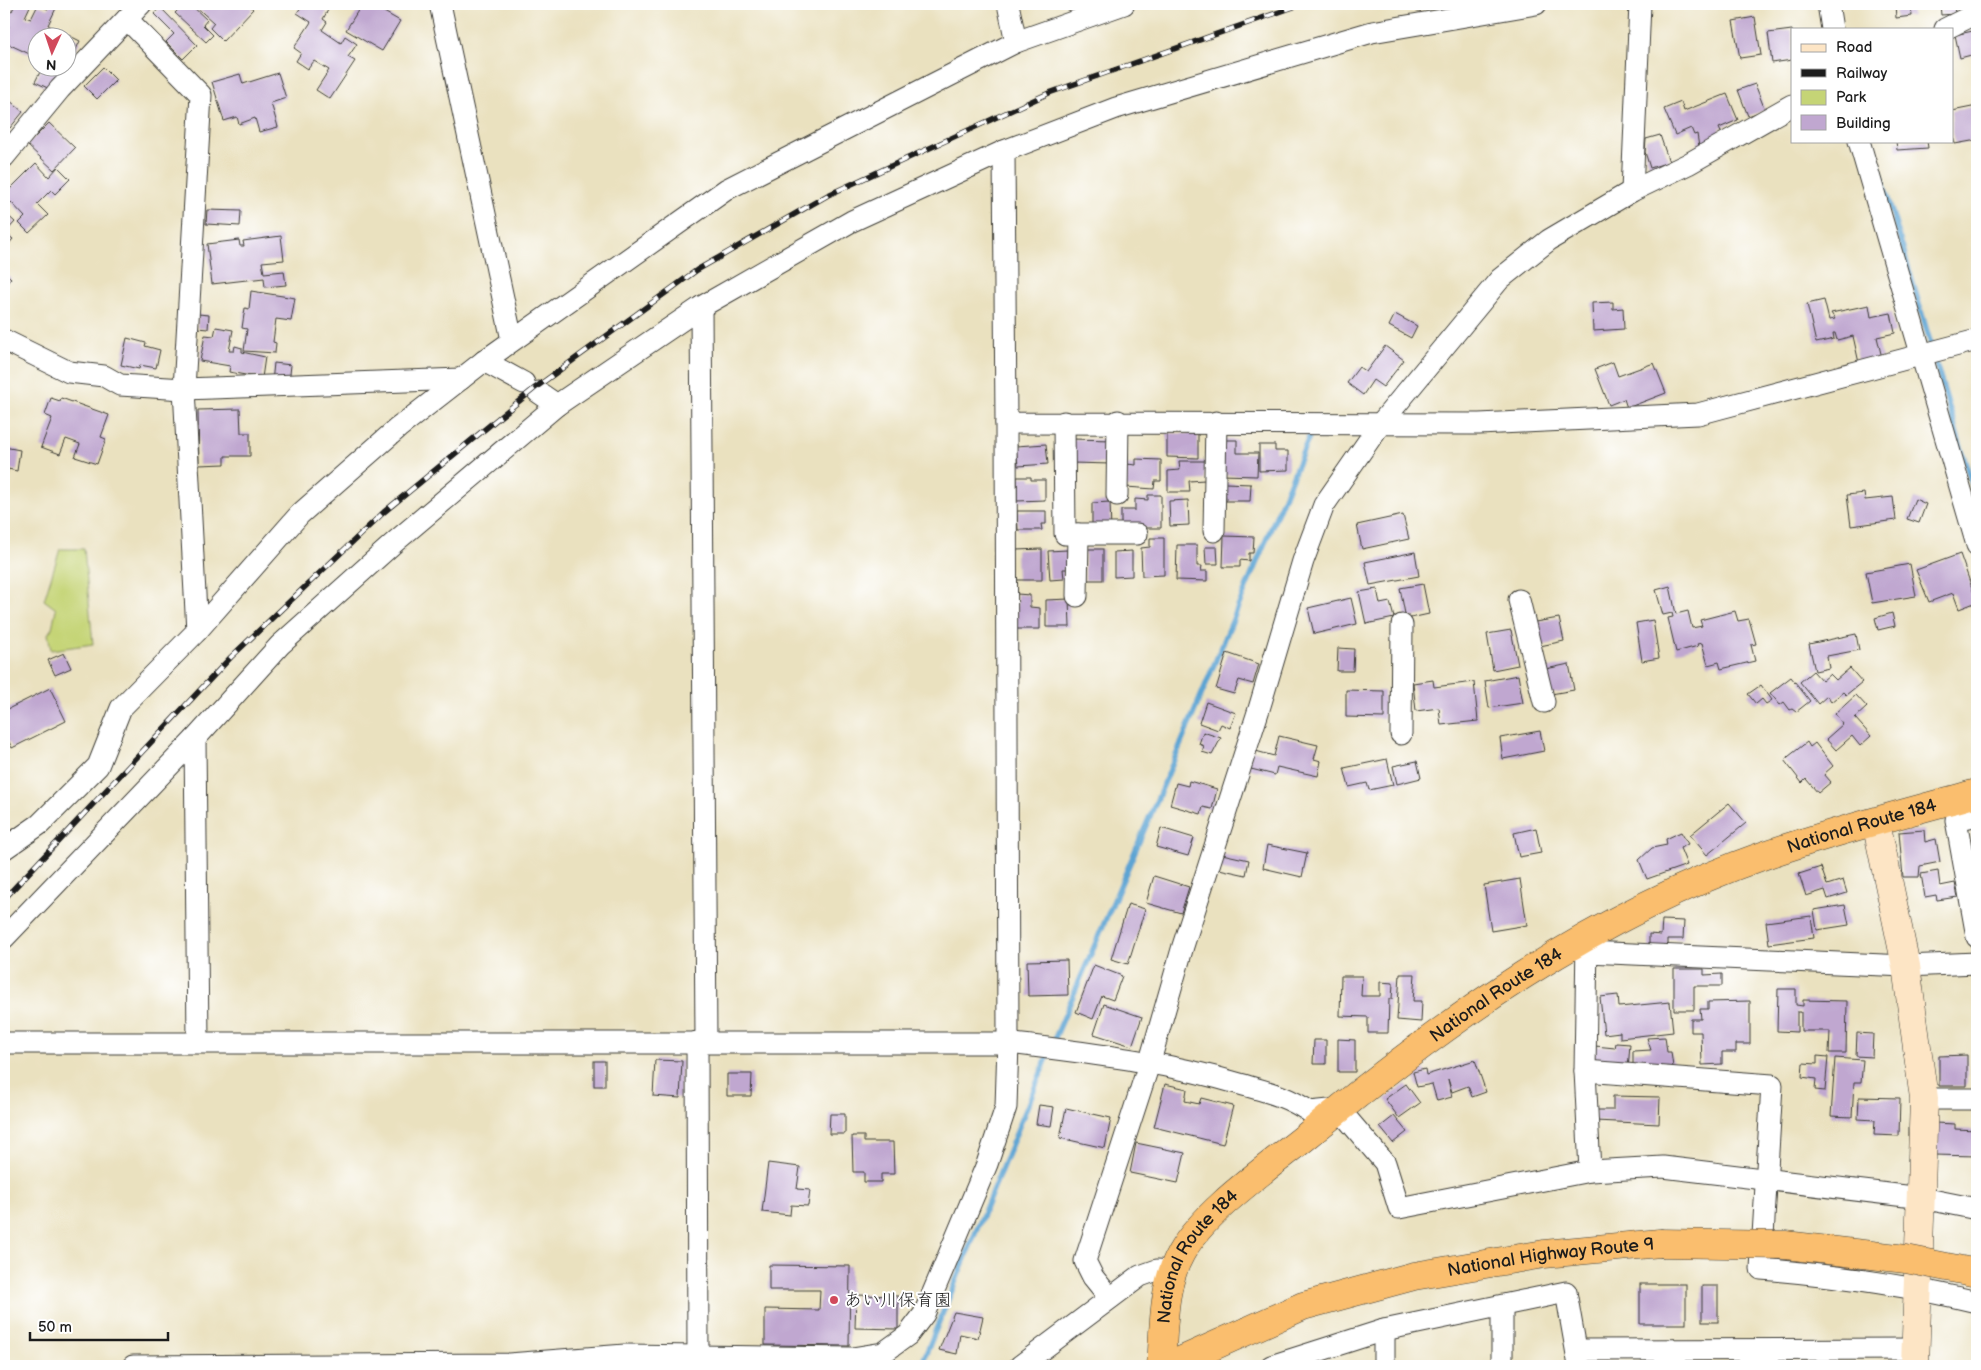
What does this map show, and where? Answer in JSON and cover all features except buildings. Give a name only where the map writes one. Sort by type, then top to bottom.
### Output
[{"type":"highway","name":"National Route 184","points":[[1162,1366],[1172,1271],[1193,1236],[1219,1208],[1339,1109],[1480,1002],[1587,944],[1657,900],[1764,856],[1977,793]]},
{"type":"highway","name":"National Highway Route 9","points":[[1169,1366],[1303,1306],[1414,1276],[1544,1254],[1660,1243],[1785,1245],[1906,1258],[1977,1273]]},
{"type":"street","points":[[4,157],[60,89],[141,4]]},
{"type":"street","points":[[440,4],[512,340]]},
{"type":"street","points":[[1008,4],[1016,42]]},
{"type":"street","points":[[4,849],[40,824],[98,766],[121,708],[197,631],[300,514],[398,428],[484,361],[726,189],[1016,42],[1124,4]]},
{"type":"street","points":[[4,938],[195,739],[280,645],[396,541],[557,405],[701,307],[852,221],[1004,151],[1116,108],[1372,32],[1536,4]]},
{"type":"street","points":[[1632,191],[1640,4]]},
{"type":"street","points":[[1828,4],[1832,28]]},
{"type":"street","points":[[1947,28],[1977,13]]},
{"type":"street","points":[[126,19],[201,95],[184,389],[197,631]]},
{"type":"street","points":[[1110,1298],[1093,1277],[1085,1261],[1150,1061],[1183,946],[1259,709],[1306,553],[1324,505],[1381,423],[1500,279],[1549,240],[1632,191],[1688,164],[1791,106]]},
{"type":"street","points":[[1859,142],[1977,545]]},
{"type":"street","points":[[133,1366],[509,1364],[625,1355],[698,1361],[757,1362],[852,1358],[883,1353],[908,1335],[924,1314],[987,1164],[1006,1106],[1008,1043],[1004,151]]},
{"type":"street","points":[[698,1361],[702,1042],[701,307]]},
{"type":"street","points":[[4,340],[69,372],[104,376],[120,385],[184,389],[461,379]]},
{"type":"street","points":[[1006,422],[1479,424],[1698,414],[1923,356],[1977,340]]},
{"type":"street","points":[[484,361],[531,387],[557,405]]},
{"type":"street","points":[[1117,495],[1118,421]]},
{"type":"street","points":[[1064,422],[1065,534],[1137,534]]},
{"type":"street","points":[[1214,531],[1216,422]]},
{"type":"street","points":[[1078,534],[1078,596]]},
{"type":"street","points":[[1519,600],[1544,702]]},
{"type":"street","points":[[1400,734],[1402,625]]},
{"type":"street","points":[[195,739],[198,1042]]},
{"type":"street","points":[[1977,815],[1956,820],[1973,886],[1977,937]]},
{"type":"street","points":[[1271,1366],[1384,1330],[1566,1292],[1578,1358],[1916,1358],[1924,1099],[1906,966],[1876,822]]},
{"type":"street","points":[[1590,1170],[1586,1071],[1587,944],[1906,966],[1977,963]]},
{"type":"street","points":[[4,1043],[1008,1043],[1150,1061],[1228,1080],[1292,1100],[1310,1112],[1339,1109],[1385,1163],[1399,1208],[1590,1170],[1663,1167],[1765,1181],[1922,1198],[1977,1209]]},
{"type":"street","points":[[1586,1071],[1772,1085],[1761,1269],[1833,1275],[1918,1288],[1977,1302]]},
{"type":"street","points":[[1924,1099],[1977,1099]]},
{"type":"street","points":[[1020,1366],[1140,1276],[1157,1270],[1172,1271]]},
{"type":"street","points":[[1502,1306],[1502,1366]]},
{"type":"street","points":[[1384,1330],[1384,1366]]},
{"type":"green space","points":[[60,549],[84,549],[93,644],[51,650],[48,634],[52,628],[56,609],[44,600]]},
{"type":"waterway","points":[[1871,142],[1932,348]]},
{"type":"waterway","points":[[1934,357],[1977,501]]},
{"type":"waterway","points":[[1052,1045],[1183,739],[1312,430]]},
{"type":"waterway","points":[[921,1366],[1049,1053]]},
{"type":"railway","points":[[4,899],[231,657],[384,512],[535,388],[697,270],[828,195],[1049,93],[1302,4]]},
{"type":"place","name":"あい川保育園","points":[[834,1300]]}]
